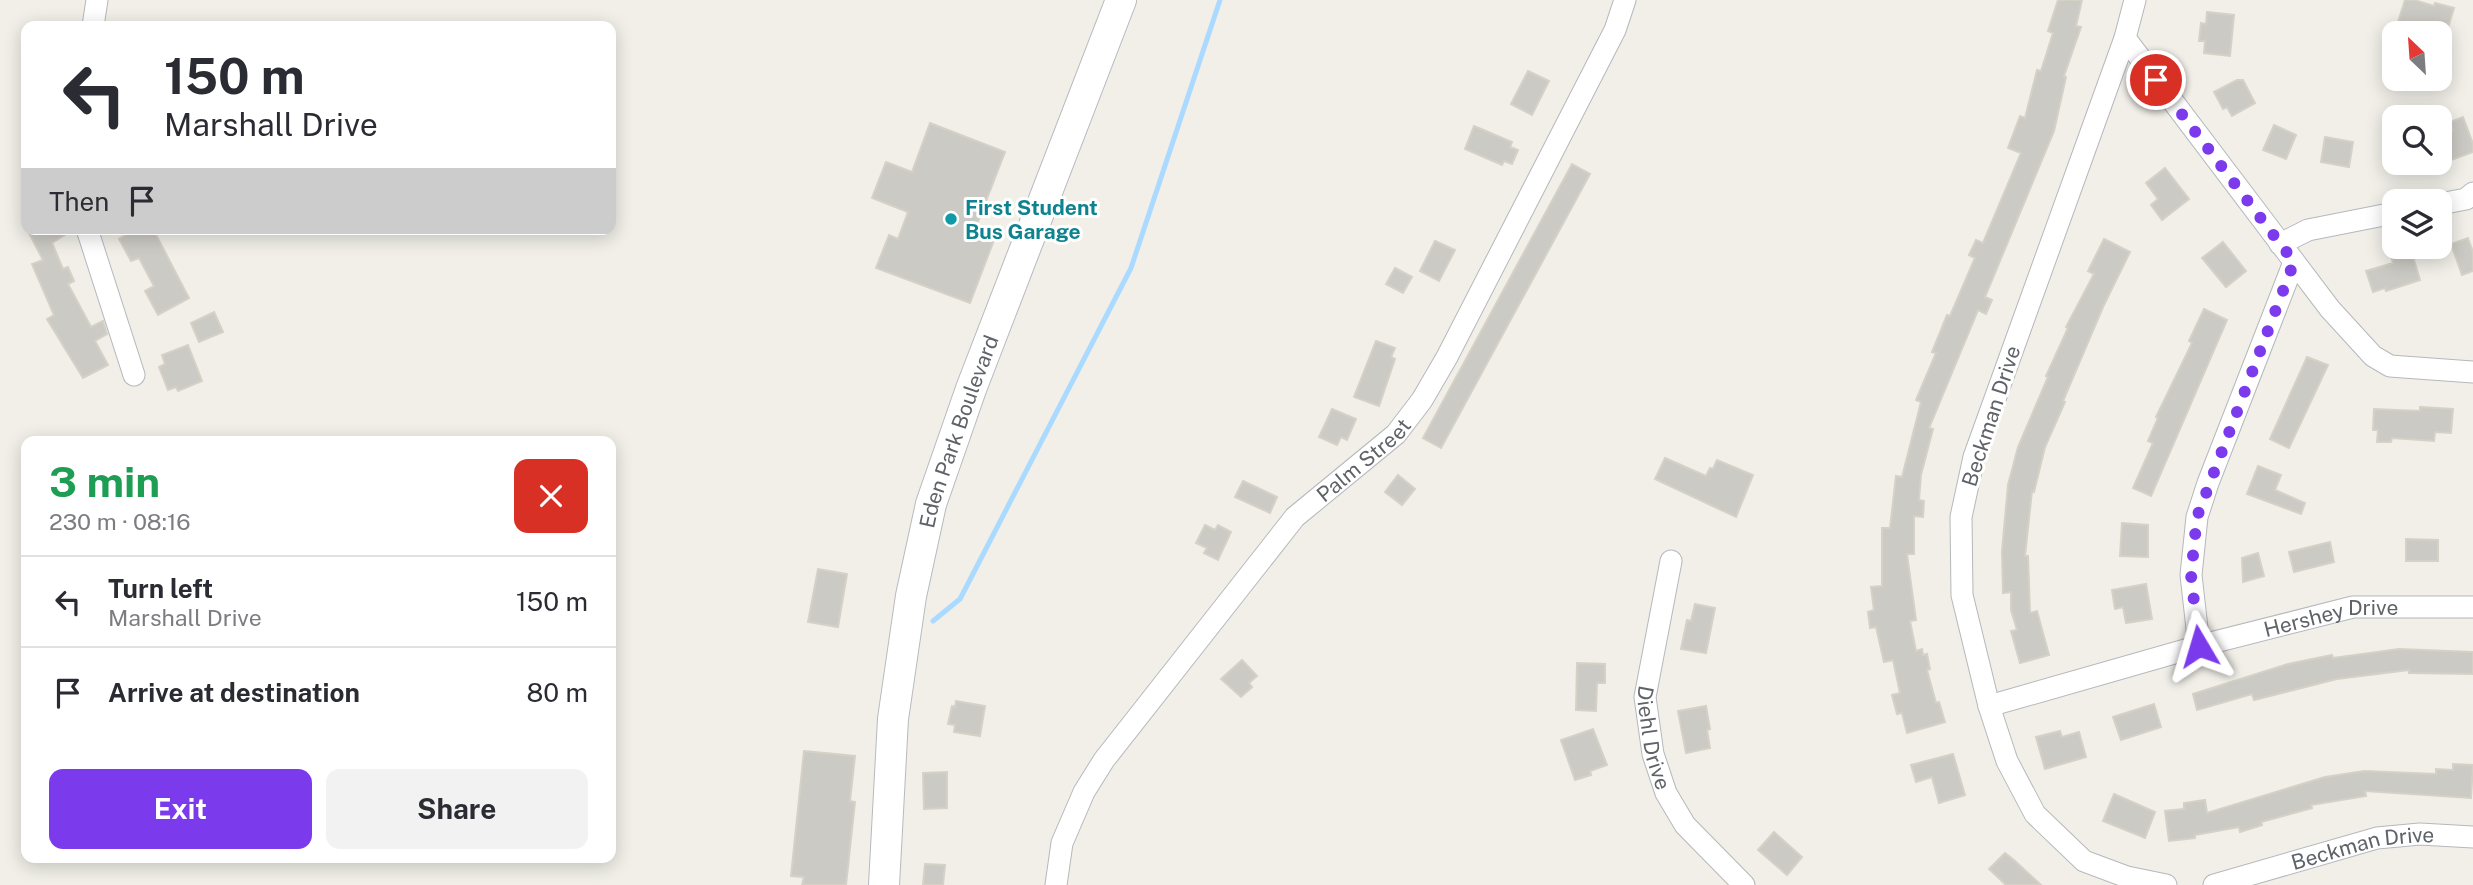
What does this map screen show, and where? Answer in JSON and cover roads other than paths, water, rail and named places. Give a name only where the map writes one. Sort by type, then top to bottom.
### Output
[{"type":"main road","name":"Eden Park Boulevard","points":[[884,885],[893,719],[911,596],[931,504],[971,389],[1121,0]]},
{"type":"street","points":[[94,21],[97,0]]},
{"type":"street","name":"Palm Street","points":[[1056,885],[1062,843],[1084,792],[1104,760],[1295,517],[1396,434],[1422,400],[1447,357],[1615,30],[1625,0]]},
{"type":"street","name":"Beckman Drive","points":[[2135,0],[2125,38],[1974,457],[1961,517],[1962,595],[1989,706],[2007,761],[2035,814],[2084,861],[2127,877],[2166,885]]},
{"type":"street","points":[[2125,38],[2330,309],[2373,356],[2390,366],[2473,372]]},
{"type":"street","points":[[2452,202],[2466,199],[2473,193]]},
{"type":"street","points":[[2280,244],[2308,230],[2382,215]]},
{"type":"street","points":[[89,235],[134,375]]},
{"type":"street","points":[[2199,646],[2191,575],[2197,517],[2294,262]]},
{"type":"street","name":"Diehl Drive","points":[[1671,562],[1645,697],[1653,754],[1666,793],[1685,825],[1744,885]]},
{"type":"street","name":"Hershey Drive","points":[[1989,706],[2199,646],[2353,607],[2473,607]]},
{"type":"street","name":"Beckman Drive","points":[[2214,885],[2377,838],[2420,834],[2473,837]]},
{"type":"waterway","points":[[933,621],[960,599],[1131,268],[1220,0]]},
{"type":"place","name":"First Student Bus Garage","points":[[951,219]]}]
